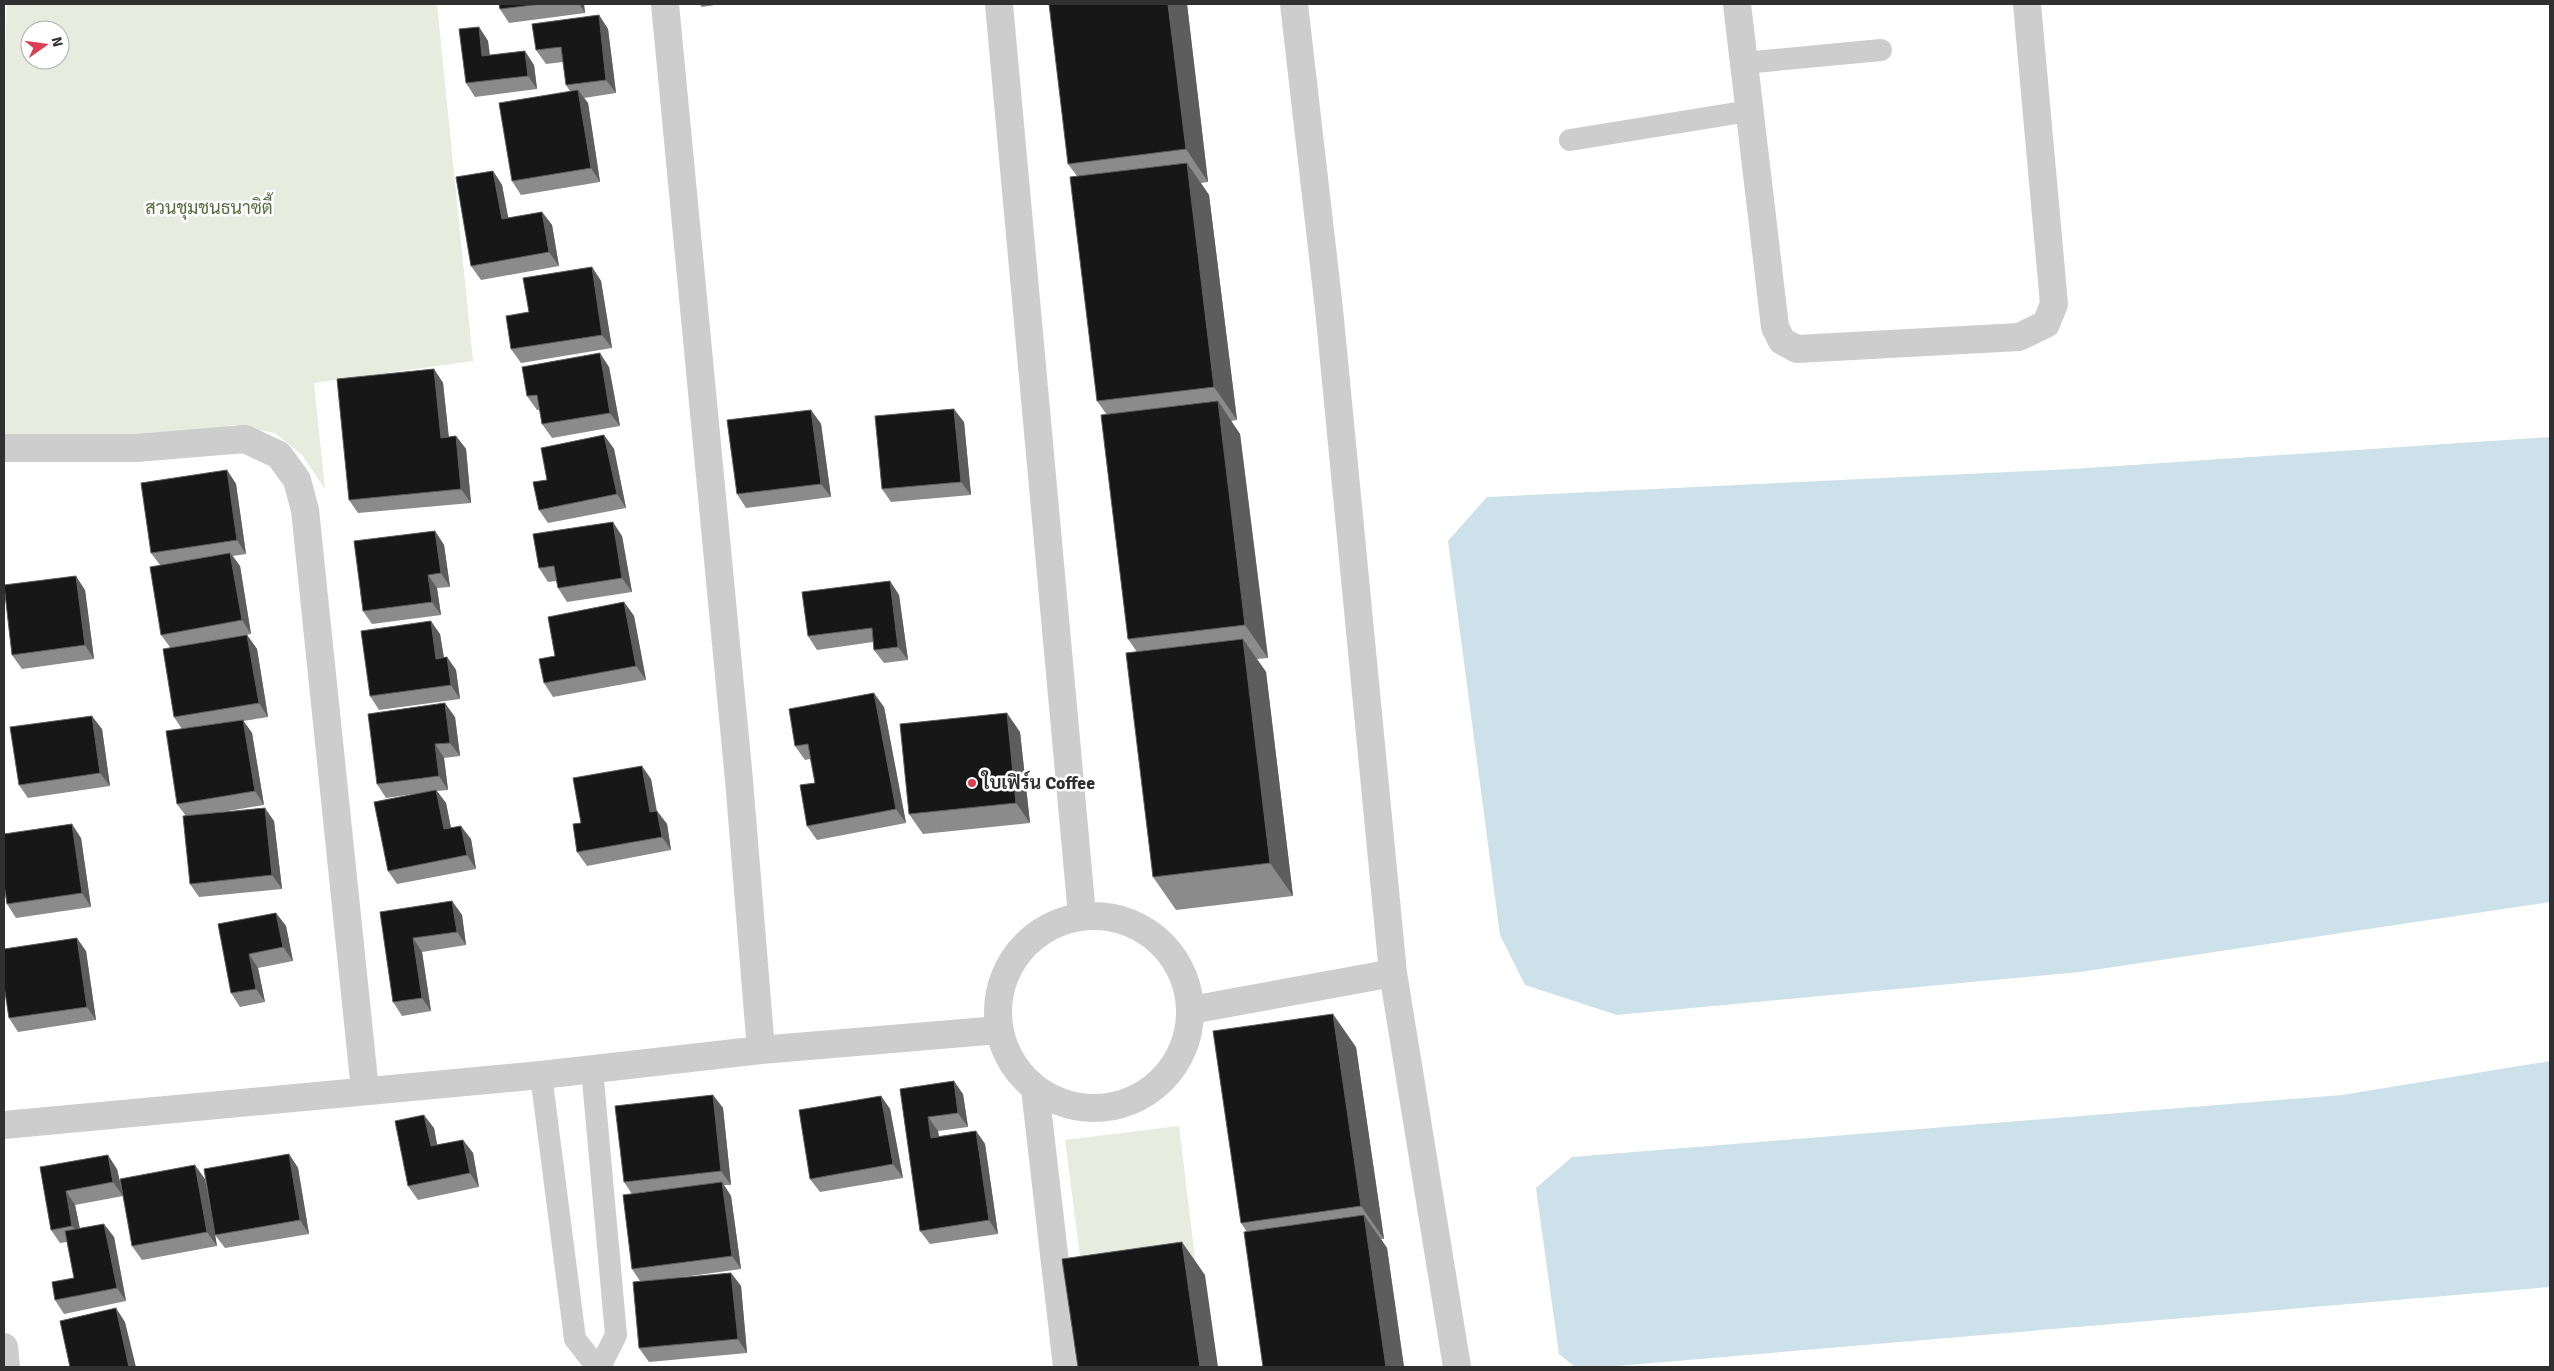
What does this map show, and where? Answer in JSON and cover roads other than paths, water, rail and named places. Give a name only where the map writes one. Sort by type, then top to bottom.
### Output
[{"type":"street","points":[[665,4],[739,780],[761,1050]]},
{"type":"street","points":[[1000,4],[1082,915]]},
{"type":"street","points":[[1294,4],[1329,309],[1393,973],[1457,1367]]},
{"type":"street","points":[[1737,4],[1775,327],[1782,341],[1796,349],[2019,337],[2046,324],[2054,304],[2027,4]]},
{"type":"street","points":[[4,448],[136,448],[245,439],[279,454],[297,480],[305,510],[365,1090]]},
{"type":"street","points":[[1082,915],[1114,917],[1144,929],[1168,950],[1184,978],[1190,1010],[1185,1043],[1168,1075],[1138,1098],[1104,1108],[1068,1105],[1035,1089],[1012,1063],[999,1030],[998,998],[1008,968],[1026,942],[1052,924],[1082,915]]},
{"type":"street","points":[[1190,1010],[1393,973]]},
{"type":"street","points":[[4,1125],[541,1075],[761,1050],[999,1030]]},
{"type":"street","points":[[1035,1089],[1067,1367]]},
{"type":"street","points":[[4,1347],[6,1367]]},
{"type":"lane","points":[[1744,63],[1881,50]]},
{"type":"lane","points":[[1570,140],[1749,111]]},
{"type":"lane","points":[[541,1075],[575,1339],[599,1367],[616,1335],[592,1069]]},
{"type":"water","points":[[2550,437],[2550,902],[2080,972],[1617,1015],[1525,985],[1500,935],[1448,541],[1487,497],[2073,469]]},
{"type":"water","points":[[2550,1061],[2550,1287],[1605,1367],[1575,1367],[1559,1354],[1536,1188],[1572,1157],[2342,1095]]},
{"type":"place","name":"ใบเฟิร์น Coffee","points":[[972,783]]},
{"type":"park label","name":"สวนชุมชนธนาซิตี้","points":[[209,208]]}]
